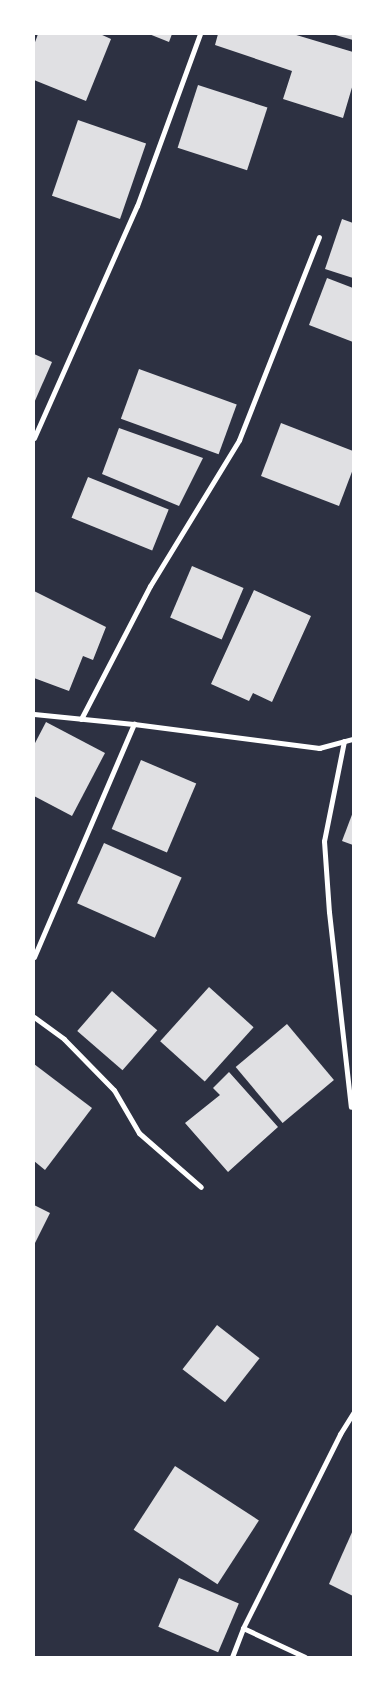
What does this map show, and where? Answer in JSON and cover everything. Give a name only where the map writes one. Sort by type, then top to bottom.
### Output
[{"type":"street","points":[[34,438],[137,206],[200,34]]},
{"type":"street","points":[[81,719],[150,586],[239,440],[319,237]]},
{"type":"street","points":[[34,714],[134,724],[319,748],[353,739]]},
{"type":"street","points":[[34,957],[134,724]]},
{"type":"street","points":[[344,742],[324,841],[328,912],[351,1107]]},
{"type":"street","points":[[34,1017],[64,1039],[114,1090],[139,1133],[201,1187]]},
{"type":"street","points":[[232,1657],[243,1628],[340,1434],[353,1413]]},
{"type":"street","points":[[243,1628],[305,1657]]},
{"type":"building","points":[[38,34],[100,34],[111,39],[86,101],[34,80],[34,45]]},
{"type":"building","points":[[149,34],[172,34],[169,42]]},
{"type":"building","points":[[218,34],[293,34],[353,52],[353,84],[343,118],[283,99],[292,71],[215,45]]},
{"type":"building","points":[[332,34],[353,34],[353,40]]},
{"type":"building","points":[[198,85],[267,108],[247,170],[178,148]]},
{"type":"building","points":[[78,120],[146,143],[120,219],[52,196]]},
{"type":"building","points":[[342,219],[353,223],[353,278],[325,269]]},
{"type":"building","points":[[327,278],[353,288],[353,342],[309,325]]},
{"type":"building","points":[[34,354],[52,362],[34,403]]},
{"type":"building","points":[[139,369],[237,405],[219,454],[121,419]]},
{"type":"building","points":[[281,423],[353,451],[353,469],[339,506],[261,476]]},
{"type":"building","points":[[119,428],[203,458],[179,506],[102,474]]},
{"type":"building","points":[[88,477],[169,510],[152,550],[72,518]]},
{"type":"building","points":[[192,566],[244,588],[222,639],[170,618]]},
{"type":"building","points":[[254,590],[311,616],[272,702],[253,693],[249,701],[211,684]]},
{"type":"building","points":[[34,591],[106,627],[93,660],[83,656],[69,691],[34,678]]},
{"type":"building","points":[[46,722],[105,753],[72,816],[34,796],[34,745]]},
{"type":"building","points":[[141,760],[196,783],[167,852],[112,829]]},
{"type":"building","points":[[353,812],[353,845],[342,841]]},
{"type":"building","points":[[104,843],[182,878],[155,938],[77,903]]},
{"type":"building","points":[[209,987],[254,1027],[205,1081],[160,1041]]},
{"type":"building","points":[[112,991],[157,1030],[123,1070],[77,1031]]},
{"type":"building","points":[[287,1024],[334,1080],[283,1123],[236,1067]]},
{"type":"building","points":[[34,1064],[92,1108],[45,1170],[34,1161]]},
{"type":"building","points":[[229,1072],[278,1127],[228,1172],[185,1123],[220,1095],[213,1088]]},
{"type":"building","points":[[34,1205],[50,1213],[34,1245]]},
{"type":"building","points":[[217,1325],[260,1358],[225,1402],[183,1369]]},
{"type":"building","points":[[175,1466],[259,1520],[217,1584],[134,1530]]},
{"type":"building","points":[[353,1530],[353,1596],[329,1584]]},
{"type":"building","points":[[179,1578],[239,1603],[218,1652],[158,1627]]}]
